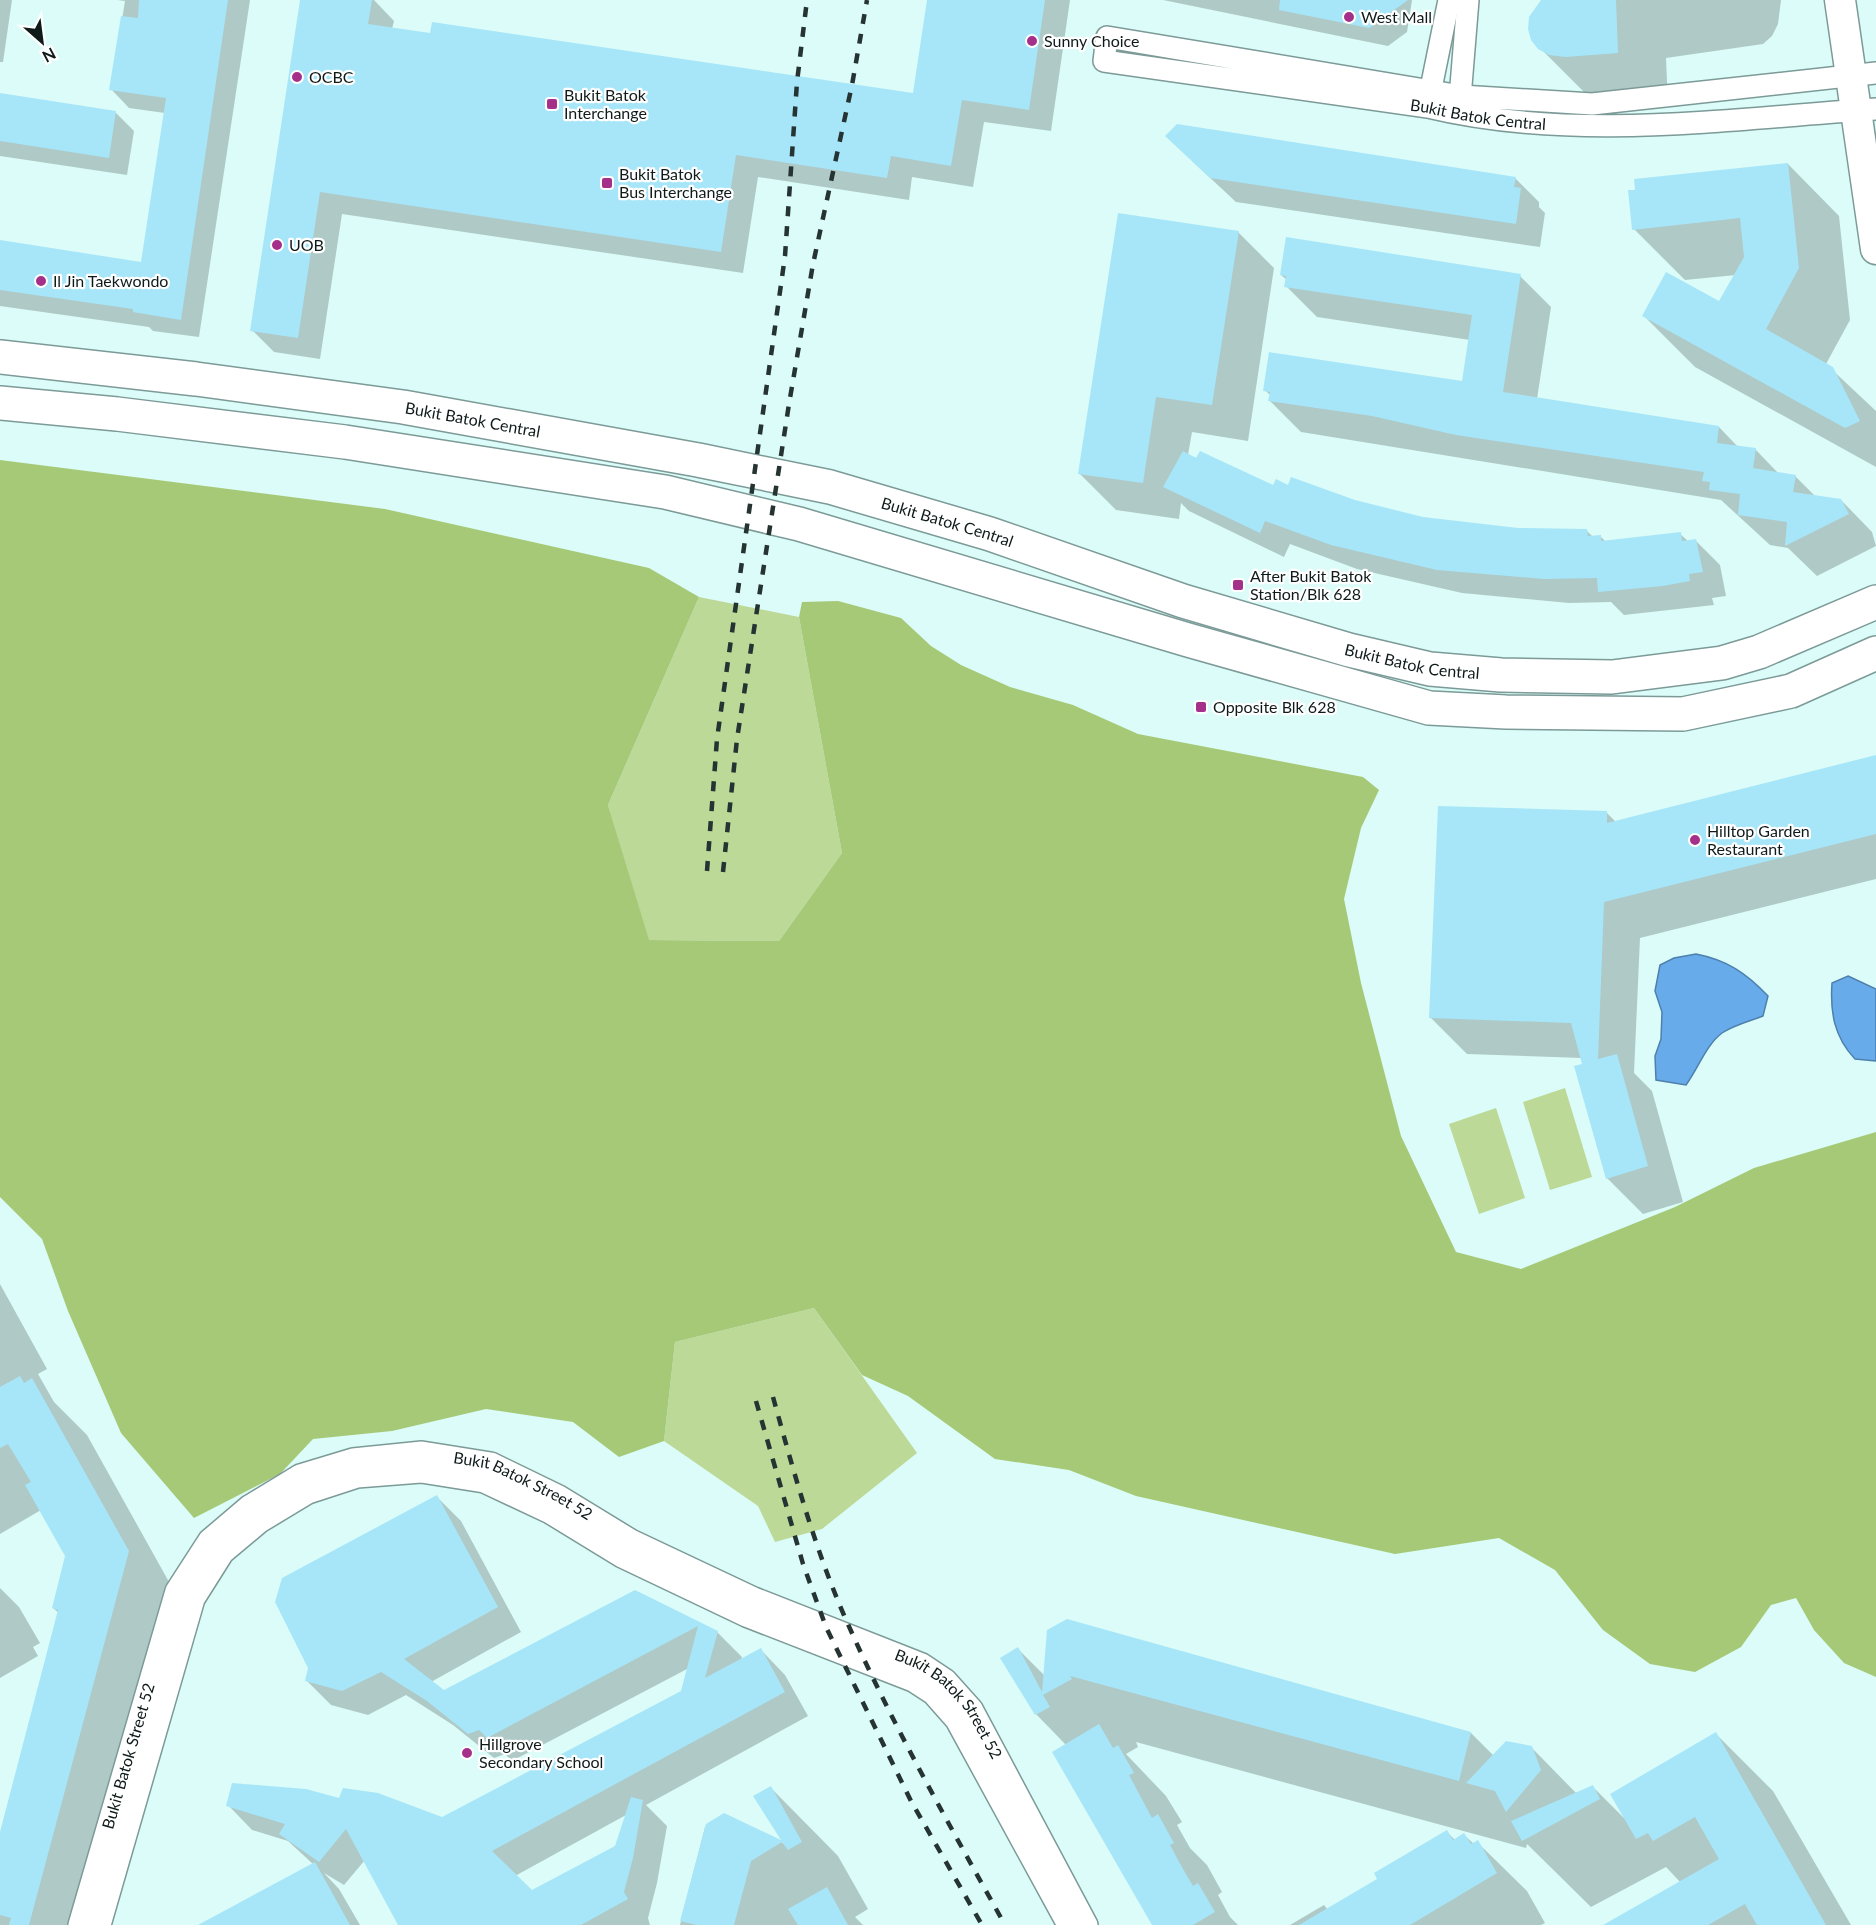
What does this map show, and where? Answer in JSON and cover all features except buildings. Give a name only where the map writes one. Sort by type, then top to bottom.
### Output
[{"type":"main road","points":[[1840,0],[1864,75],[1876,249]]},
{"type":"main road","name":"Bukit Batok Central","points":[[0,357],[196,379],[403,407],[698,460],[830,487],[990,534],[1183,602],[1349,650],[1430,669],[1501,675],[1612,677],[1722,663],[1759,652],[1876,602]]},
{"type":"main road","points":[[0,403],[117,414],[345,442],[665,492],[799,524],[1188,640],[1429,708],[1506,712],[1683,714],[1791,691],[1876,653]]},
{"type":"street","points":[[1428,99],[1449,0]]},
{"type":"street","points":[[1459,105],[1468,0]]},
{"type":"street","name":"Bukit Batok Central","points":[[1428,99],[1104,61],[1107,37],[1428,99],[1459,105],[1606,125],[1668,124],[1865,110]]},
{"type":"street","name":"Bukit Batok Central","points":[[1459,105],[1592,104],[1864,75]]},
{"type":"street","name":"Bukit Batok Street 52","points":[[79,1925],[176,1592],[209,1540],[249,1506],[300,1475],[353,1459],[422,1452],[490,1463],[559,1496],[631,1540],[754,1598],[922,1664],[946,1680],[972,1709],[1088,1925]]},
{"type":"street","name":"Bukit Batok Street 52","points":[[100,1925],[194,1599],[224,1553],[260,1522],[308,1493],[357,1477],[422,1472],[484,1482],[550,1513],[622,1557],[746,1616],[880,1667],[913,1681],[933,1694],[956,1720],[1068,1925]]},
{"type":"green space","points":[[0,460],[385,509],[649,568],[699,597],[608,805],[649,940],[779,941],[842,853],[799,617],[802,602],[838,601],[901,618],[931,646],[961,665],[1010,687],[1073,705],[1138,734],[1363,777],[1379,790],[1361,828],[1344,899],[1361,983],[1401,1136],[1456,1252],[1521,1269],[1675,1207],[1754,1168],[1876,1132],[1876,1677],[1844,1663],[1814,1630],[1796,1598],[1771,1605],[1741,1647],[1695,1672],[1650,1664],[1603,1630],[1555,1570],[1499,1538],[1395,1554],[1136,1496],[1069,1470],[995,1459],[908,1396],[862,1375],[814,1308],[675,1342],[664,1441],[619,1457],[573,1422],[486,1409],[392,1431],[313,1439],[280,1474],[194,1518],[121,1433],[68,1311],[42,1239],[0,1197]]},
{"type":"green space","points":[[699,597],[799,617],[842,853],[779,941],[648,940],[608,805]]},
{"type":"green space","points":[[1565,1088],[1592,1177],[1550,1190],[1523,1102]]},
{"type":"green space","points":[[1496,1108],[1525,1198],[1479,1214],[1449,1124]]},
{"type":"green space","points":[[814,1308],[917,1453],[822,1529],[775,1542],[758,1506],[664,1441],[675,1342]]},
{"type":"water","points":[[1696,954],[1727,964],[1744,974],[1760,988],[1768,996],[1763,1016],[1732,1028],[1716,1038],[1686,1085],[1656,1080],[1655,1056],[1661,1039],[1662,1012],[1655,991],[1660,965],[1674,958]]},
{"type":"water","points":[[1848,976],[1876,989],[1876,1061],[1855,1059],[1842,1042],[1835,1024],[1832,983]]},
{"type":"railway","points":[[707,871],[717,739],[785,256],[797,82],[807,0]]},
{"type":"railway","points":[[723,872],[737,739],[789,404],[813,264],[852,85],[867,0]]},
{"type":"railway","points":[[773,1397],[797,1483],[835,1595],[903,1737],[1005,1925]]},
{"type":"railway","points":[[756,1401],[803,1564],[826,1627],[911,1801],[982,1925]]},
{"type":"place","name":"West Mall","points":[[1349,17]]},
{"type":"place","name":"Sunny Choice","points":[[1032,41]]},
{"type":"place","name":"OCBC","points":[[297,77]]},
{"type":"place","name":"Bukit Batok Interchange","points":[[552,104]]},
{"type":"place","name":"Bukit Batok Bus Interchange","points":[[607,183]]},
{"type":"place","name":"UOB","points":[[277,245]]},
{"type":"place","name":"Il Jin Taekwondo","points":[[41,281]]},
{"type":"place","name":"After Bukit Batok Station/Blk 628","points":[[1238,585]]},
{"type":"place","name":"Opposite Blk 628","points":[[1201,707]]},
{"type":"place","name":"Hilltop Garden Restaurant","points":[[1695,840]]},
{"type":"place","name":"Hillgrove Secondary School","points":[[467,1753]]}]
